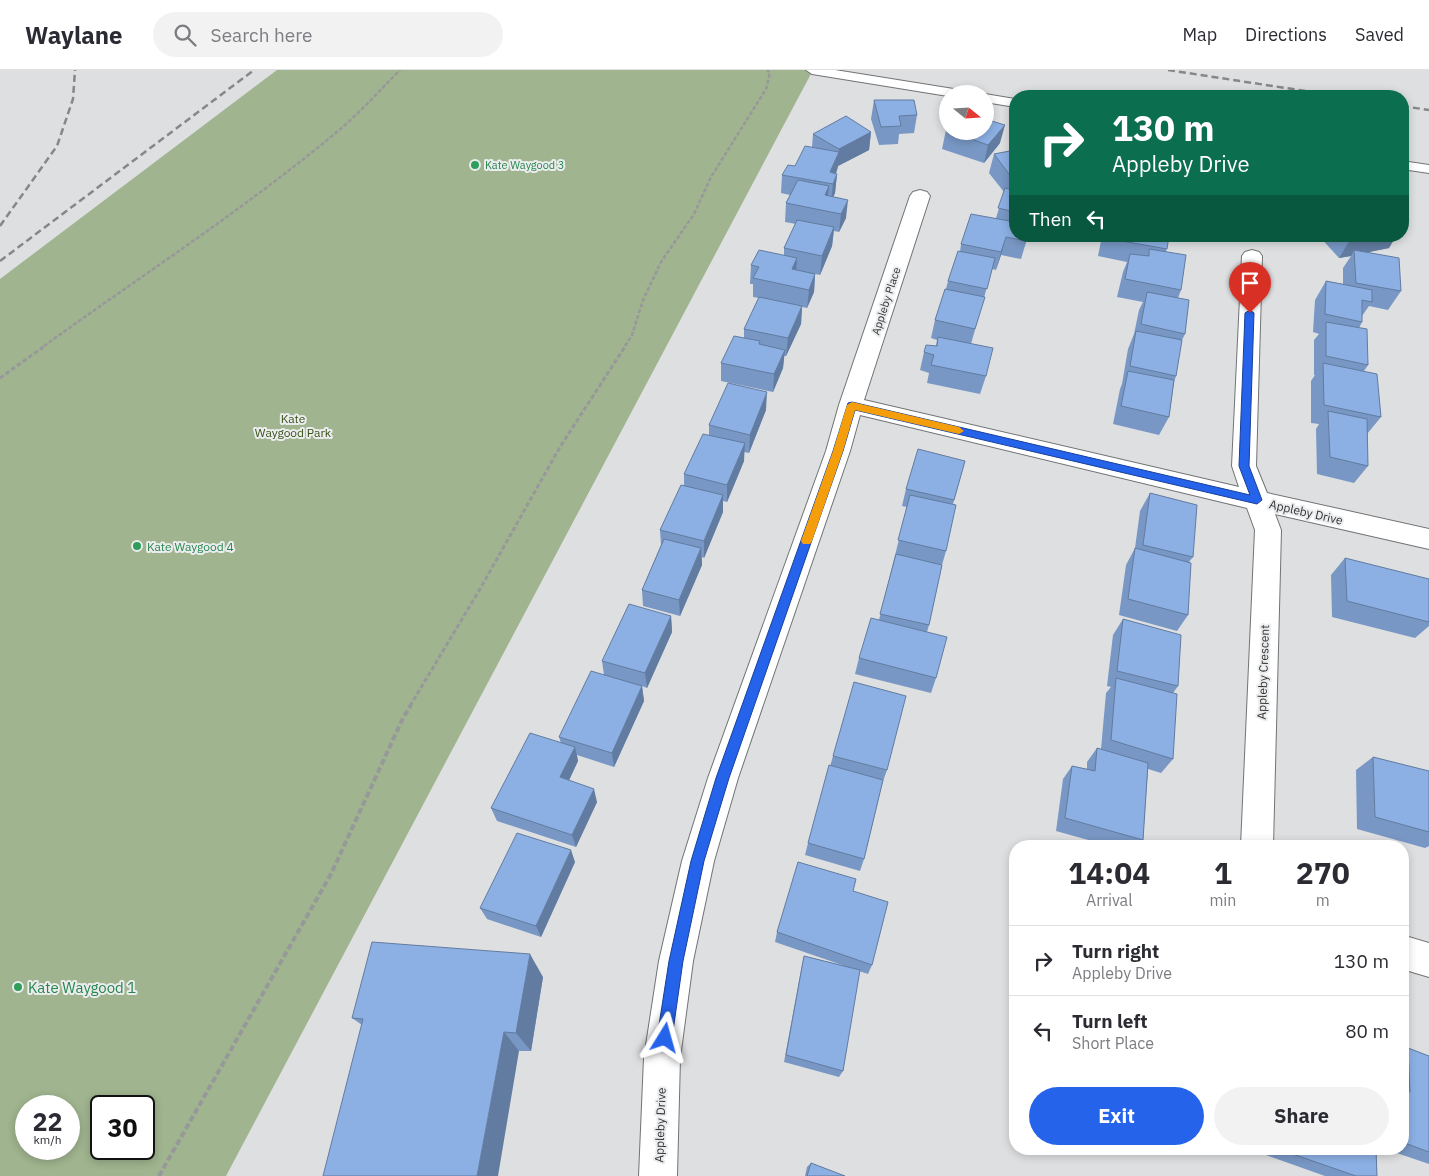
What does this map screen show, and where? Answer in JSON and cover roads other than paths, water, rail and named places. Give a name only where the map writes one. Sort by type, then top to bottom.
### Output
[{"type":"street","name":"Appleby Place","points":[[852,405],[920,196]]},
{"type":"street","name":"Appleby Crescent","points":[[1252,256],[1244,466],[1268,530],[1256,840]]},
{"type":"street","name":"Appleby Drive","points":[[658,1176],[662,1058],[676,961],[698,861],[723,778],[838,451],[852,405],[1429,539]]},
{"type":"street","points":[[1409,954],[1429,960]]},
{"type":"lane","points":[[812,70],[939,91]]},
{"type":"lane","points":[[994,99],[1009,101]]},
{"type":"lane","points":[[1409,166],[1429,169]]},
{"type":"railway","points":[[0,226],[57,146],[73,99],[75,70]]},
{"type":"railway","points":[[0,261],[254,70]]},
{"type":"railway","points":[[1168,70],[1299,90]]},
{"type":"railway","points":[[1409,107],[1429,110]]},
{"type":"place","name":"Kate Waygood 3","points":[[475,165]]},
{"type":"place","name":"Kate Waygood 4","points":[[137,546]]},
{"type":"place","name":"Kate Waygood 1","points":[[18,987]]},
{"type":"park label","name":"Kate Waygood Park","points":[[293,425]]}]
